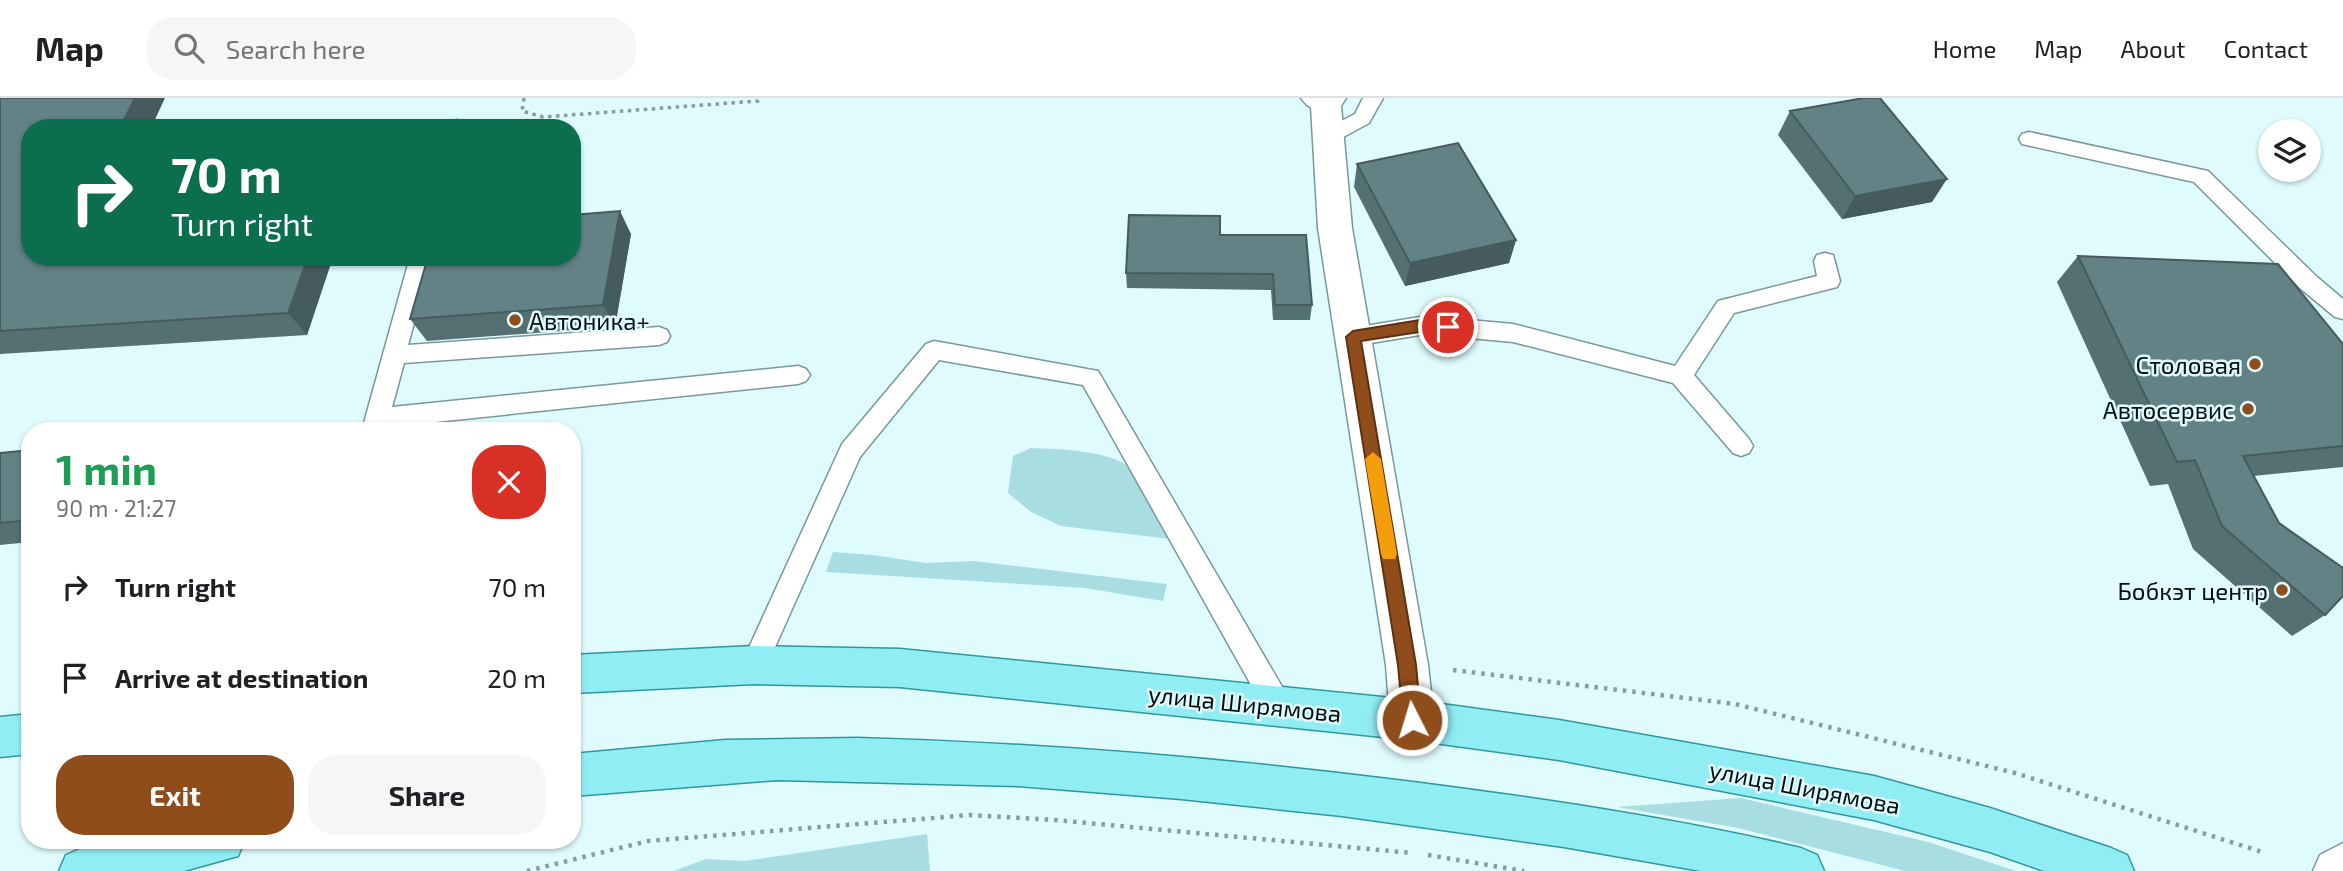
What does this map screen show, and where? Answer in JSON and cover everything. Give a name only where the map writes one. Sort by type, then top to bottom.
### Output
[{"type":"main road","name":"улица Ширямова","points":[[581,674],[754,665],[900,668],[1412,720],[1559,740],[1874,798],[1990,830],[2111,871]]},
{"type":"main road","points":[[0,737],[21,735]]},
{"type":"main road","points":[[581,774],[672,765],[774,760],[873,760],[1065,769],[1356,796],[1560,824],[1747,857],[1801,871]]},
{"type":"main road","points":[[82,871],[181,849]]},
{"type":"street","points":[[1324,109],[1335,228],[1407,665],[1412,720]]},
{"type":"street","points":[[2336,871],[2343,866]]},
{"type":"lane","points":[[1324,109],[1362,118],[1373,98]]},
{"type":"lane","points":[[2029,139],[2200,176],[2309,283],[2343,311]]},
{"type":"lane","points":[[1681,376],[1726,307],[1829,281],[1825,261]]},
{"type":"lane","points":[[377,422],[419,266]]},
{"type":"lane","points":[[1353,337],[1426,325],[1513,333],[1681,376],[1741,446]]},
{"type":"lane","points":[[395,355],[659,337]]},
{"type":"lane","points":[[754,665],[850,451],[934,349],[1090,377],[1278,705]]},
{"type":"lane","points":[[393,422],[798,375]]},
{"type":"path","points":[[524,98],[522,111],[543,117],[746,102],[761,98]]},
{"type":"path","points":[[1407,665],[1735,704],[2015,773],[2262,852]]},
{"type":"path","points":[[527,871],[648,841],[970,815],[1055,820],[1414,853],[1524,871]]},
{"type":"shaded area","points":[[1031,448],[1086,452],[1115,459],[1126,465],[1135,472],[1145,487],[1170,539],[1061,526],[1031,512],[1008,493],[1013,456]]},
{"type":"shaded area","points":[[833,552],[926,563],[974,561],[1167,584],[1163,601],[1085,588],[826,572]]},
{"type":"shaded area","points":[[1741,798],[1928,842],[2016,871],[1905,871],[1738,828],[1617,807]]},
{"type":"shaded area","points":[[927,834],[930,871],[674,871],[706,859],[745,861]]},
{"type":"building","points":[[0,98],[135,98],[124,119],[21,119],[21,266],[305,266],[288,313],[0,331]]},
{"type":"building","points":[[1864,98],[1880,98],[1947,179],[1855,196],[1790,111]]},
{"type":"building","points":[[1458,143],[1516,240],[1410,263],[1357,164]]},
{"type":"building","points":[[620,211],[603,305],[410,319],[425,266],[581,266],[581,214]]},
{"type":"building","points":[[1129,215],[1220,216],[1220,235],[1306,235],[1312,305],[1275,305],[1273,274],[1126,273]]},
{"type":"building","points":[[2078,256],[2278,264],[2343,344],[2343,446],[2243,456],[2279,523],[2343,568],[2343,596],[2325,615],[2222,526],[2195,460],[2177,462]]},
{"type":"building","points":[[21,451],[21,521],[0,523],[0,453]]},
{"type":"slow traffic","points":[[1373,459],[1389,554]]},
{"type":"place","name":"Автоника+","points":[[515,320]]},
{"type":"place","name":"Столовая","points":[[2255,364]]},
{"type":"place","name":"Автосервис","points":[[2248,409]]},
{"type":"place","name":"Бобкэт центр","points":[[2282,590]]},
{"type":"route","points":[[1412,720],[1407,665],[1353,337],[1426,325],[1448,327]]}]
